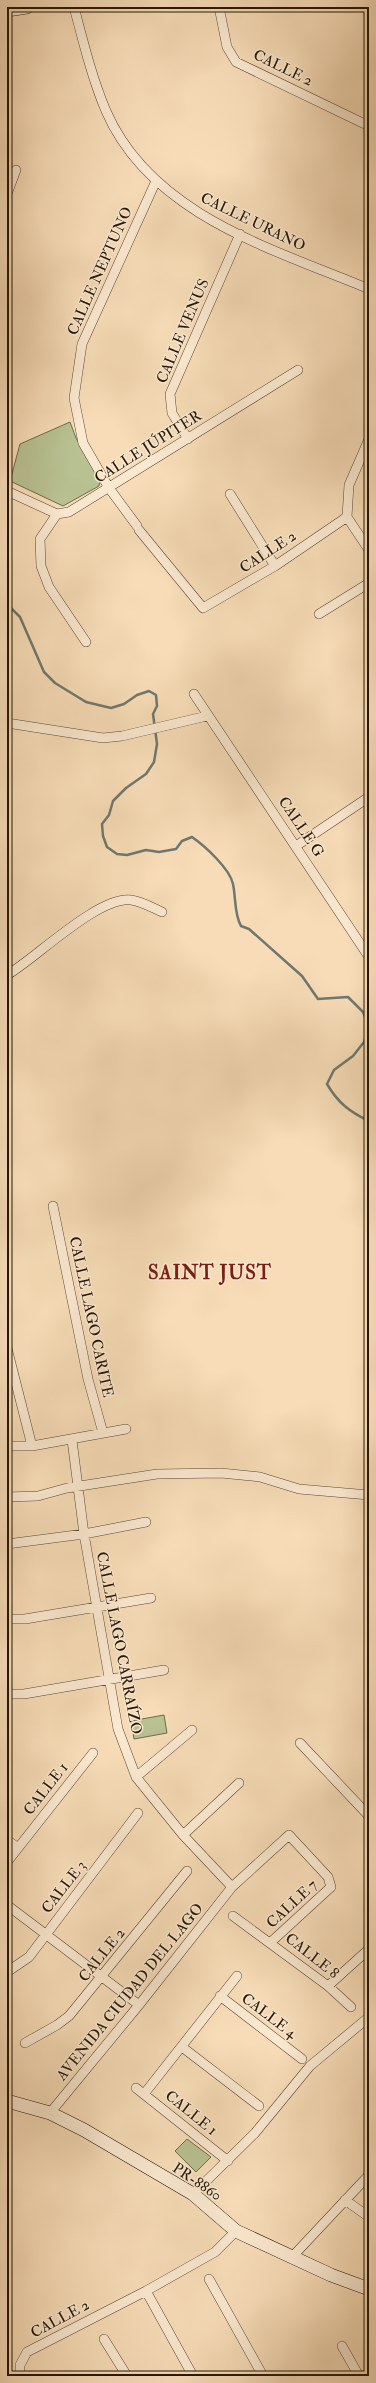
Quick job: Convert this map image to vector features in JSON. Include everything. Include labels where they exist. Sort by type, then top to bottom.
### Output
[{"type":"street","points":[[7,10],[27,7]]},
{"type":"street","name":"CALLE URANO","points":[[74,7],[106,111],[125,144],[156,181],[196,212],[240,234],[369,289]]},
{"type":"street","name":"CALLE 2","points":[[219,7],[226,47],[236,62],[369,126]]},
{"type":"street","points":[[7,194],[16,170]]},
{"type":"street","name":"CALLE NEPTUNO","points":[[156,181],[82,344],[74,398],[82,443],[109,488],[138,528],[203,608]]},
{"type":"street","name":"CALLE VENUS","points":[[188,439],[172,413],[170,394],[240,234]]},
{"type":"street","name":"CALLE JÚPITER","points":[[57,514],[69,512],[298,370]]},
{"type":"street","points":[[369,439],[349,485],[347,517],[369,550]]},
{"type":"street","points":[[7,491],[57,514],[40,538],[41,566],[50,587],[86,642]]},
{"type":"street","points":[[230,494],[275,566]]},
{"type":"street","name":"CALLE 2","points":[[203,608],[275,566],[347,517]]},
{"type":"street","points":[[319,614],[369,583]]},
{"type":"street","name":"CALLE G","points":[[194,694],[207,716],[367,951]]},
{"type":"street","points":[[7,723],[103,738],[122,736],[170,723],[207,716]]},
{"type":"street","points":[[296,846],[369,797]]},
{"type":"street","points":[[7,975],[65,930],[113,902],[131,900],[162,912]]},
{"type":"street","name":"CALLE LAGO CARITE","points":[[53,1206],[88,1379],[103,1433]]},
{"type":"street","points":[[7,1348],[32,1446]]},
{"type":"street","points":[[7,1446],[32,1446],[72,1440],[126,1429]]},
{"type":"street","name":"CALLE LAGO CARRAÍZO","points":[[72,1440],[84,1534],[118,1729],[136,1777],[182,1835],[232,1887]]},
{"type":"street","points":[[7,1497],[38,1496],[78,1486],[157,1474],[221,1473],[260,1477],[299,1489],[369,1495]]},
{"type":"street","points":[[7,1544],[84,1534],[146,1522]]},
{"type":"street","points":[[7,1619],[25,1619],[151,1598]]},
{"type":"street","points":[[7,1694],[24,1694],[164,1670]]},
{"type":"street","points":[[136,1777],[192,1730]]},
{"type":"street","points":[[300,1743],[369,1816]]},
{"type":"street","name":"CALLE 1","points":[[7,1862],[92,1753]]},
{"type":"street","points":[[182,1835],[239,1783]]},
{"type":"street","name":"CALLE 3","points":[[7,1972],[28,1957],[138,1813]]},
{"type":"street","name":"CALLE 7","points":[[232,1887],[288,1835],[328,1877],[331,1887],[327,1893],[271,1942]]},
{"type":"street","points":[[7,1840],[18,1848]]},
{"type":"street","name":"CALLE 2","points":[[26,2043],[57,2025],[69,2016],[102,1978],[187,1871]]},
{"type":"street","name":"AVENIDA CIUDAD DEL LAGO","points":[[50,2113],[139,2005],[232,1887]]},
{"type":"street","points":[[7,1905],[44,1935],[139,2005]]},
{"type":"street","name":"CALLE 8","points":[[233,1916],[271,1942],[328,1986],[351,2007]]},
{"type":"street","points":[[328,1986],[369,1948]]},
{"type":"street","points":[[144,2094],[237,1976]]},
{"type":"street","name":"CALLE 4","points":[[220,1996],[302,2059]]},
{"type":"street","points":[[193,2194],[256,2133],[310,2066],[369,2017]]},
{"type":"street","points":[[182,2047],[259,2106]]},
{"type":"street","name":"CALLE 1","points":[[136,2088],[228,2161]]},
{"type":"street","name":"PR-8860","points":[[7,2102],[50,2113],[84,2130],[193,2194],[236,2231],[292,2257],[369,2289]]},
{"type":"street","points":[[292,2257],[369,2175]]},
{"type":"street","points":[[345,2200],[369,2216]]},
{"type":"street","name":"CALLE 2","points":[[20,2376],[20,2365],[27,2352],[129,2298],[146,2291],[215,2252],[236,2231]]},
{"type":"street","points":[[209,2279],[260,2374]]},
{"type":"street","points":[[146,2291],[193,2376]]},
{"type":"street","points":[[104,2339],[127,2376]]},
{"type":"street","points":[[342,2346],[359,2376]]},
{"type":"green space","points":[[70,422],[76,438],[100,480],[99,486],[63,506],[10,481],[20,444]]},
{"type":"green space","points":[[164,1715],[167,1733],[134,1739],[131,1721]]},
{"type":"green space","points":[[187,2139],[211,2157],[196,2172],[175,2151]]},
{"type":"waterway","points":[[7,604],[20,617],[44,672],[55,683],[86,702],[111,708],[124,704],[137,695],[149,691],[156,695],[157,706],[153,714],[157,744],[154,762],[146,774],[126,788],[113,801],[109,815],[102,824],[103,836],[107,847],[117,854],[127,855],[146,850],[159,852],[176,849],[182,841],[192,837],[216,858],[231,878],[234,889],[237,916],[241,926],[249,929],[302,976],[318,999],[348,997],[363,1012],[369,1027]]},
{"type":"waterway","points":[[369,1028],[364,1042],[353,1056],[334,1070],[327,1084],[340,1102],[356,1114],[369,1121]]},
{"type":"district","name":"SAINT JUST","points":[[210,1273]]}]
